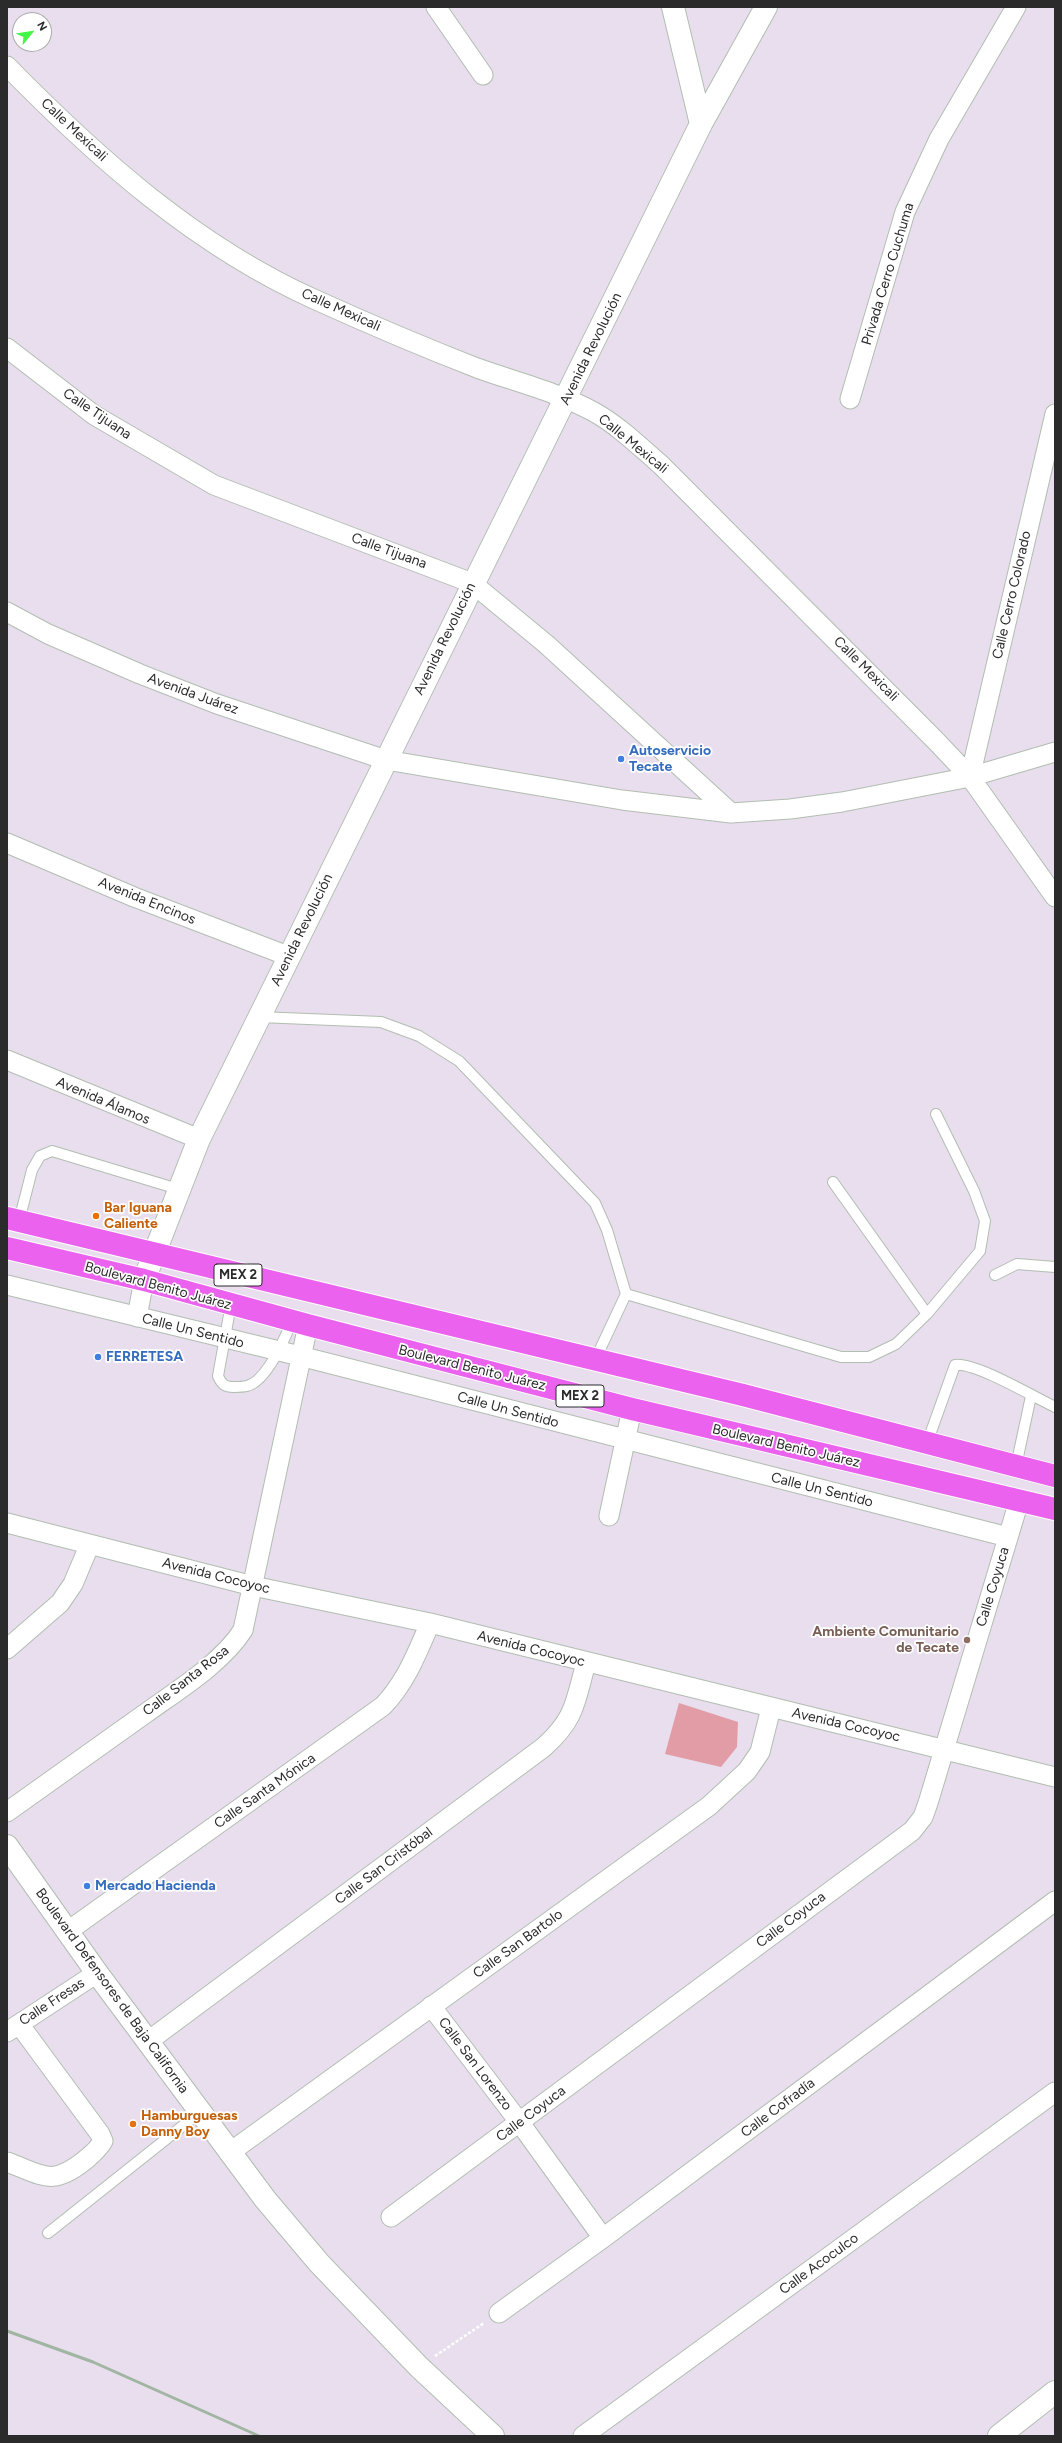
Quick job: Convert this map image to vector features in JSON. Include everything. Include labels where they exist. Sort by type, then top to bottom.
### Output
[{"type":"main road","name":"Boulevard Benito Juárez","points":[[13,1220],[152,1255],[595,1360],[1055,1476]]},
{"type":"main road","name":"Boulevard Benito Juárez","points":[[7,1248],[144,1280],[300,1323],[632,1409],[1055,1509]]},
{"type":"street","points":[[436,7],[482,75]]},
{"type":"street","points":[[673,7],[701,124]]},
{"type":"street","name":"Avenida Revolución","points":[[144,1280],[152,1255],[199,1139],[288,956],[472,583],[567,399],[701,124],[766,7]]},
{"type":"street","name":"Privada Cerro Cuchuma","points":[[850,399],[905,212],[939,139],[1016,7]]},
{"type":"street","name":"Calle Mexicali","points":[[7,66],[94,149],[152,200],[216,245],[256,270],[314,299],[470,365],[567,399],[616,426],[661,465],[880,683],[970,777],[1055,897]]},
{"type":"street","name":"Calle Tijuana","points":[[7,348],[94,415],[214,485],[472,583],[546,644],[731,813]]},
{"type":"street","name":"Calle Cerro Colorado","points":[[970,777],[1055,414]]},
{"type":"street","name":"Avenida Juárez","points":[[7,612],[48,634],[140,674],[217,704],[386,760],[622,800],[731,813],[790,809],[842,802],[970,777],[1055,752]]},
{"type":"street","name":"Avenida Encinos","points":[[7,842],[134,897],[288,956]]},
{"type":"street","name":"Avenida Álamos","points":[[7,1060],[199,1139]]},
{"type":"street","points":[[137,1317],[144,1280]]},
{"type":"street","name":"Calle Un Sentido","points":[[7,1285],[300,1356],[625,1441],[1008,1537]]},
{"type":"street","name":"Calle Santa Rosa","points":[[7,1812],[170,1695],[220,1656],[234,1643],[242,1630],[253,1586],[300,1356],[300,1323]]},
{"type":"street","points":[[608,1516],[632,1409]]},
{"type":"street","name":"Calle Coyuca","points":[[391,2216],[520,2122],[912,1830],[923,1817],[928,1803],[1019,1501]]},
{"type":"street","name":"Avenida Cocoyoc","points":[[7,1523],[89,1546],[253,1586],[430,1623],[771,1708],[944,1748],[1055,1777]]},
{"type":"street","points":[[7,1649],[60,1604],[73,1584],[89,1546]]},
{"type":"street","name":"Calle Santa Mónica","points":[[68,1931],[383,1706],[396,1692],[406,1677],[430,1623]]},
{"type":"street","name":"Calle San Cristóbal","points":[[147,2042],[544,1747],[561,1732],[571,1717],[586,1663]]},
{"type":"street","name":"Calle San Bartolo","points":[[229,2153],[729,1790],[747,1771],[760,1752],[771,1708]]},
{"type":"street","name":"Boulevard Defensores de Baja California","points":[[7,1846],[199,2113],[229,2153],[319,2263],[419,2367],[492,2436]]},
{"type":"street","name":"Calle Cofradía","points":[[499,2313],[603,2238],[1055,1901]]},
{"type":"street","name":"Calle Fresas","points":[[13,2028],[97,1973]]},
{"type":"street","name":"Calle San Lorenzo","points":[[431,2006],[520,2122],[603,2238]]},
{"type":"street","points":[[7,2162],[51,2178],[62,2176],[99,2149],[103,2141],[100,2134],[13,2028]]},
{"type":"street","name":"Calle Acoculco","points":[[583,2436],[1055,2092]]},
{"type":"street","points":[[999,2436],[1055,2392]]},
{"type":"lane","points":[[259,1017],[381,1022],[419,1036],[459,1061],[595,1203],[607,1230],[626,1294],[595,1360]]},
{"type":"lane","points":[[626,1294],[841,1357],[869,1357],[896,1344],[927,1314],[980,1251],[985,1221],[974,1191],[936,1114]]},
{"type":"lane","points":[[13,1220],[32,1170],[40,1156],[52,1151],[178,1189]]},
{"type":"lane","points":[[833,1182],[927,1314]]},
{"type":"lane","points":[[995,1275],[1017,1264],[1055,1267]]},
{"type":"lane","points":[[231,1304],[218,1376],[221,1384],[227,1387],[247,1386],[255,1382],[280,1352],[300,1323]]},
{"type":"lane","points":[[927,1443],[955,1365],[962,1364],[980,1370],[1055,1407]]},
{"type":"lane","points":[[1016,1466],[1031,1396]]},
{"type":"lane","points":[[48,2233],[199,2113]]},
{"type":"path","points":[[419,2367],[499,2313]]},
{"type":"shaded area","points":[[679,1703],[738,1722],[737,1747],[721,1767],[665,1754]]},
{"type":"railway","points":[[7,2331],[93,2362],[259,2436]]},
{"type":"place","name":"Autoservicio Tecate","points":[[621,759]]},
{"type":"place","name":"Bar Iguana Caliente","points":[[96,1216]]},
{"type":"place","name":"FERRETESA","points":[[98,1357]]},
{"type":"place","name":"Ambiente Comunitario de Tecate","points":[[967,1640]]},
{"type":"place","name":"Mercado Hacienda","points":[[87,1886]]},
{"type":"place","name":"Hamburguesas Danny Boy","points":[[133,2124]]}]
